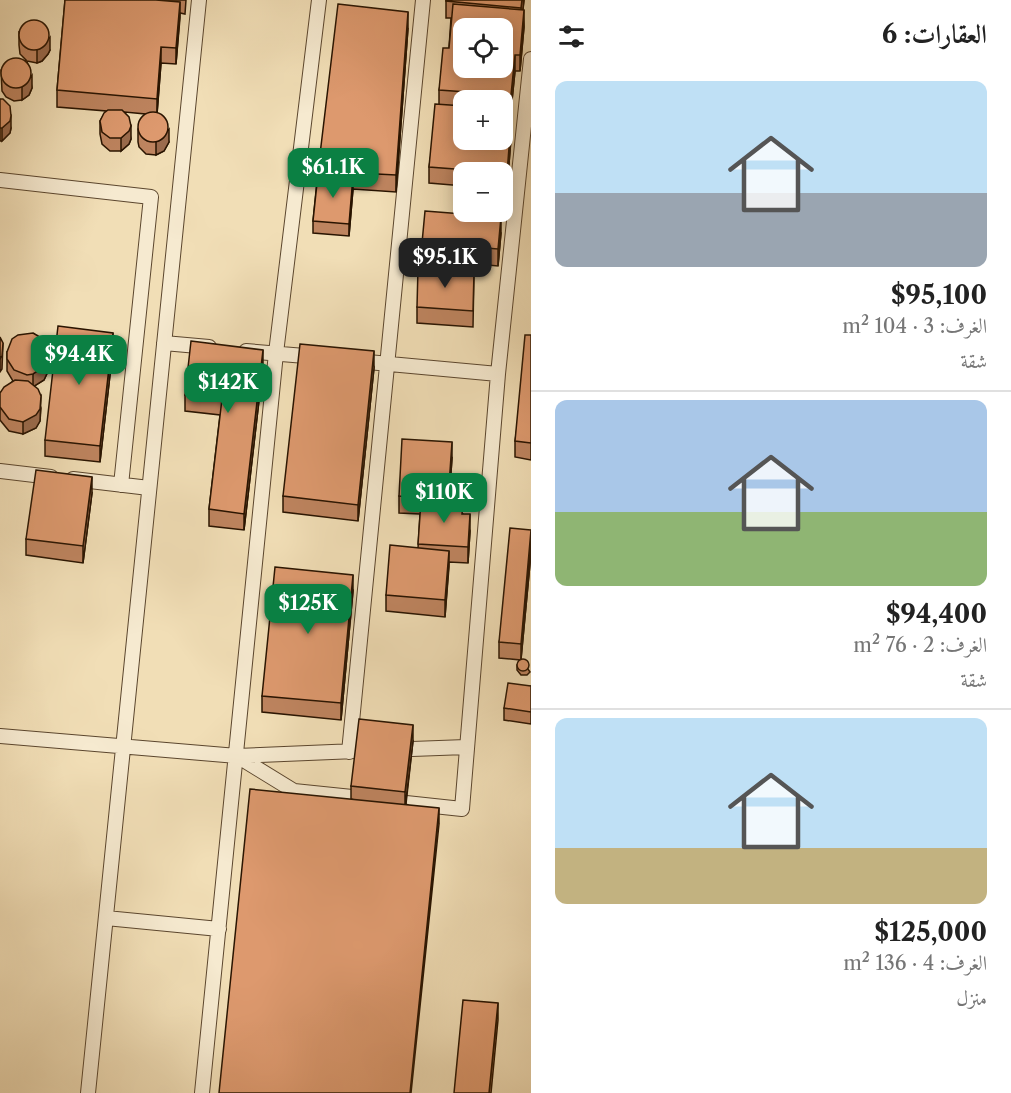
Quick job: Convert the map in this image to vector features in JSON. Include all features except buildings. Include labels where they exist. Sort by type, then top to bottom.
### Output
[{"type":"lane","points":[[88,1093],[199,0]]},
{"type":"lane","points":[[202,1093],[276,353],[319,0]]},
{"type":"lane","points":[[0,736],[237,756],[353,751],[386,363],[423,0]]},
{"type":"lane","points":[[406,803],[462,809],[498,374],[526,154],[531,59]]},
{"type":"lane","points":[[0,180],[151,197],[121,485]]},
{"type":"lane","points":[[164,343],[498,374]]},
{"type":"lane","points":[[0,471],[149,488]]},
{"type":"lane","points":[[412,749],[466,747]]},
{"type":"lane","points":[[237,756],[294,791],[352,797]]},
{"type":"lane","points":[[106,918],[219,929]]}]
